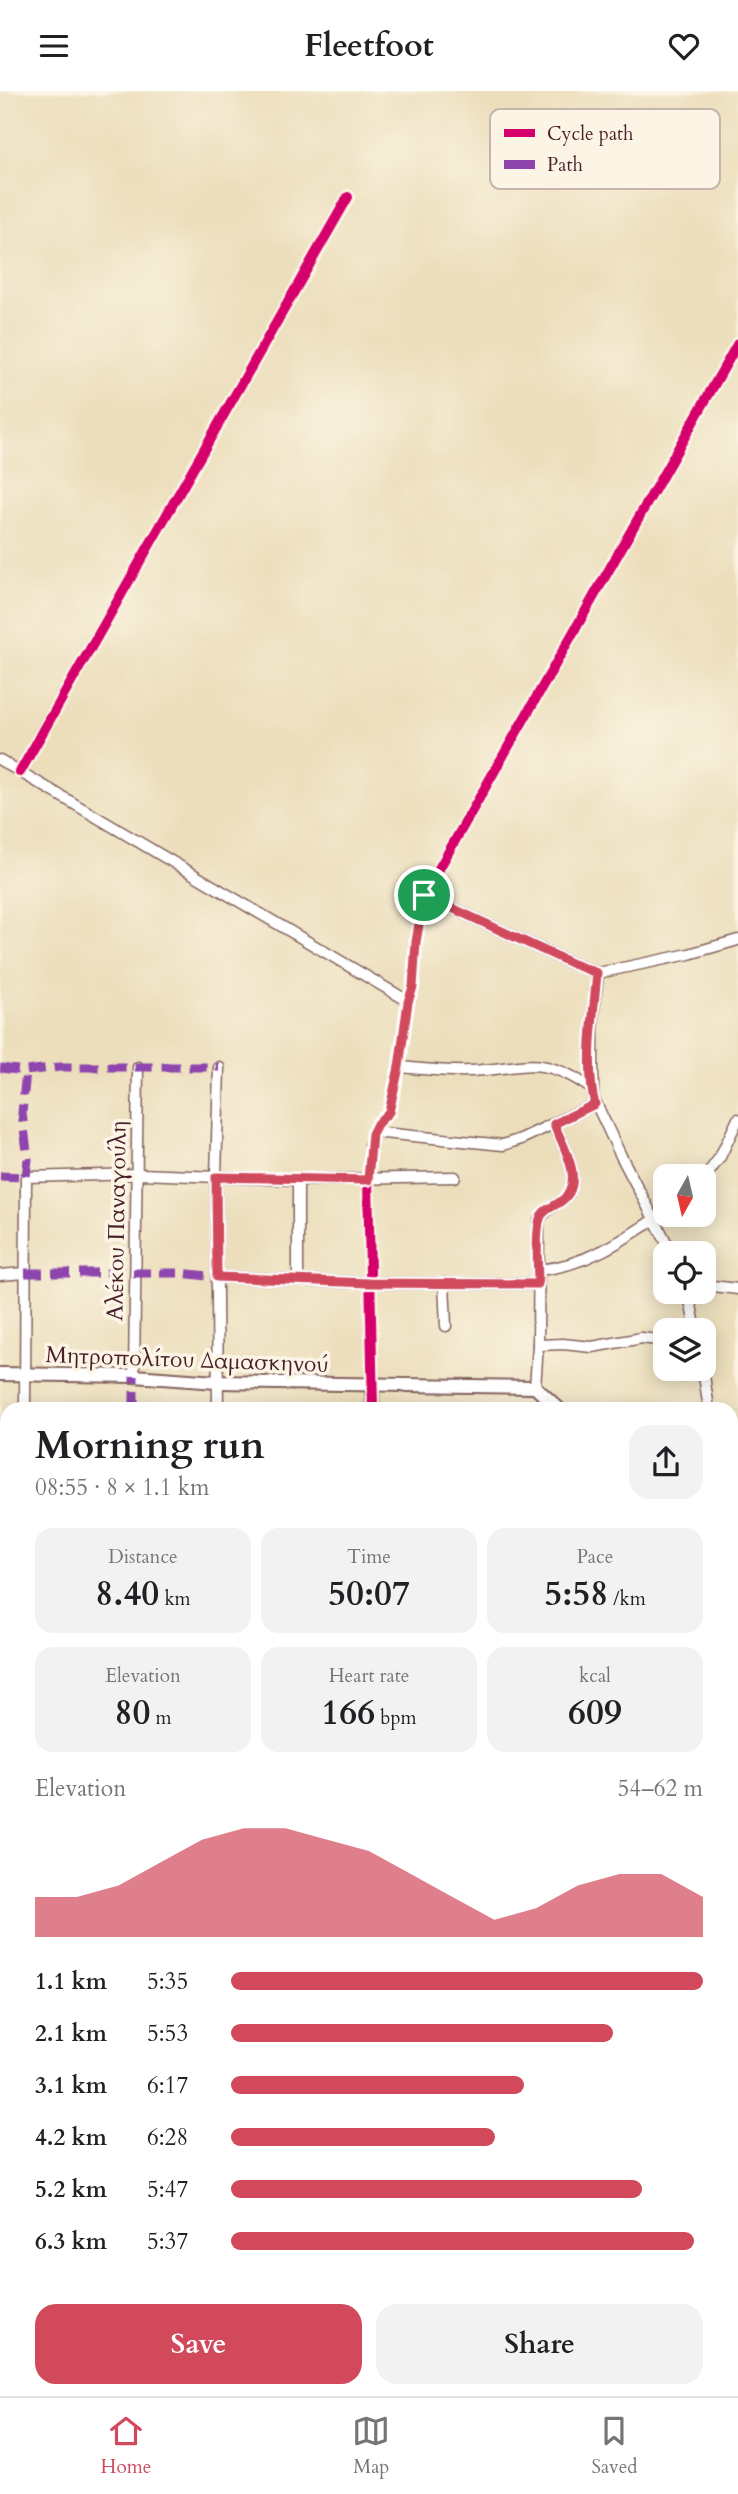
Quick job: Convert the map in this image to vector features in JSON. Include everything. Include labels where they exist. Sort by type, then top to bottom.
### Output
[{"type":"street","points":[[20,772],[348,197]]},
{"type":"street","points":[[373,1402],[368,1180],[373,1132],[389,1112],[399,1067],[408,1002],[413,987],[416,942],[424,895],[738,343]]},
{"type":"street","points":[[0,761],[408,1002]]},
{"type":"street","points":[[424,895],[597,973],[689,954],[738,940]]},
{"type":"street","points":[[597,973],[593,1019],[592,1089],[595,1104],[653,1218]]},
{"type":"street","points":[[399,1067],[472,1071],[514,1065],[540,1065],[556,1067],[592,1089]]},
{"type":"street","name":"Αλέκου Παναγούλη","points":[[134,1376],[138,1067]]},
{"type":"street","points":[[218,1402],[216,1177],[219,1067]]},
{"type":"street","points":[[373,1132],[511,1144],[595,1104]]},
{"type":"street","points":[[715,1164],[738,1119]]},
{"type":"street","points":[[551,1402],[535,1387],[539,1220],[569,1193],[573,1179],[554,1124]]},
{"type":"street","points":[[25,1402],[26,1177],[135,1175],[368,1180],[455,1177]]},
{"type":"street","points":[[298,1180],[298,1280]]},
{"type":"street","points":[[538,1270],[560,1267],[584,1259],[653,1221]]},
{"type":"street","points":[[0,1275],[25,1273]]},
{"type":"street","points":[[217,1277],[369,1283],[538,1284]]},
{"type":"street","points":[[444,1283],[446,1326]]},
{"type":"street","points":[[716,1286],[738,1289]]},
{"type":"street","points":[[538,1345],[592,1347],[642,1338],[653,1339]]},
{"type":"street","name":"Μητροπολίτου Δαμασκηνού","points":[[0,1374],[134,1376],[217,1383],[535,1387]]},
{"type":"street","points":[[705,1381],[708,1402]]},
{"type":"marked path","points":[[0,1068],[26,1071],[60,1067],[219,1067]]},
{"type":"marked path","points":[[0,1176],[26,1177],[28,1159],[22,1113],[26,1071]]},
{"type":"marked path","points":[[25,1273],[179,1273],[217,1277]]},
{"type":"marked path","points":[[134,1376],[134,1402]]},
{"type":"cycle path","points":[[20,772],[348,197]]},
{"type":"cycle path","points":[[373,1402],[368,1180],[372,1134],[377,1124],[389,1112],[399,1067],[408,1001],[413,987],[416,942],[424,895],[738,343]]},
{"type":"route","points":[[424,895],[597,973],[593,1019],[592,1089],[595,1104],[554,1124],[567,1155],[573,1179],[569,1193],[539,1220],[538,1284],[369,1283],[217,1277],[216,1177],[368,1180],[372,1134],[377,1124],[389,1112],[399,1067],[408,1002],[413,987],[416,942],[424,895]]}]
